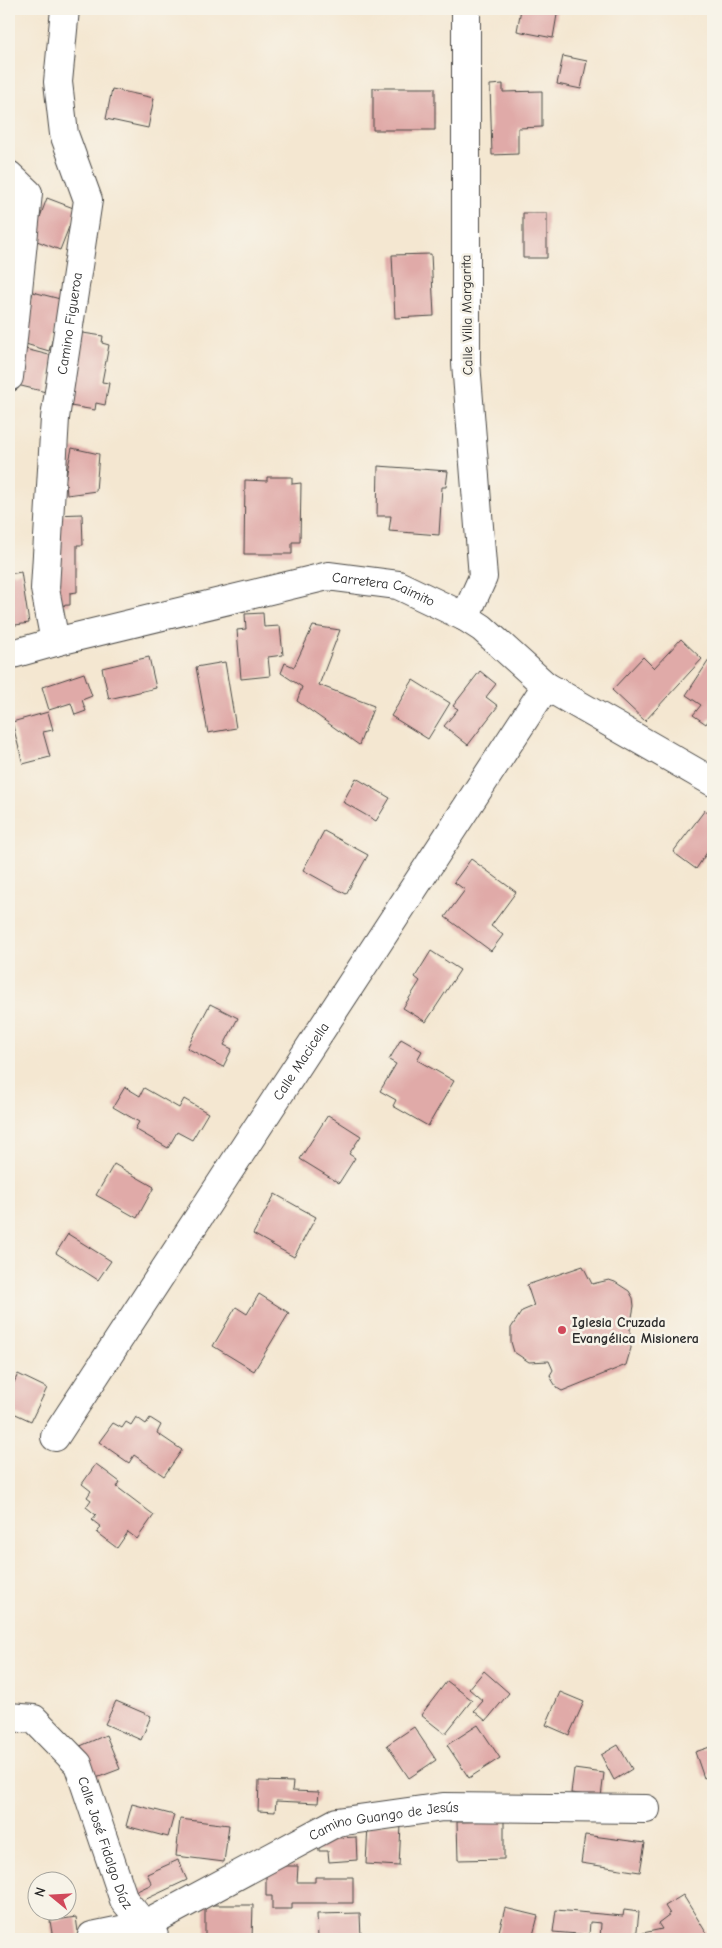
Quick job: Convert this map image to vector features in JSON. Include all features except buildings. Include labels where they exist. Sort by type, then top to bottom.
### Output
[{"type":"street","name":"Camino Figueroa","points":[[55,642],[45,589],[55,418],[88,200],[64,134],[58,82],[65,9]]},
{"type":"street","name":"Calle Villa Margarita","points":[[465,618],[483,577],[466,363],[466,9]]},
{"type":"street","points":[[9,175],[28,194],[9,377]]},
{"type":"street","name":"Carretera Caimito","points":[[9,655],[55,642],[328,576],[398,585],[482,628],[546,686],[713,782]]},
{"type":"street","name":"Calle Macicella","points":[[55,1437],[546,686]]},
{"type":"street","name":"Calle José Fidalgo Díaz","points":[[9,1717],[34,1719],[78,1764],[124,1900],[150,1932]]},
{"type":"street","name":"Camino Guango de Jesús","points":[[91,1939],[92,1936],[150,1932],[337,1822],[443,1807],[646,1809]]},
{"type":"place","name":"Iglesia Cruzada Evangélica Misionera","points":[[562,1330]]}]
